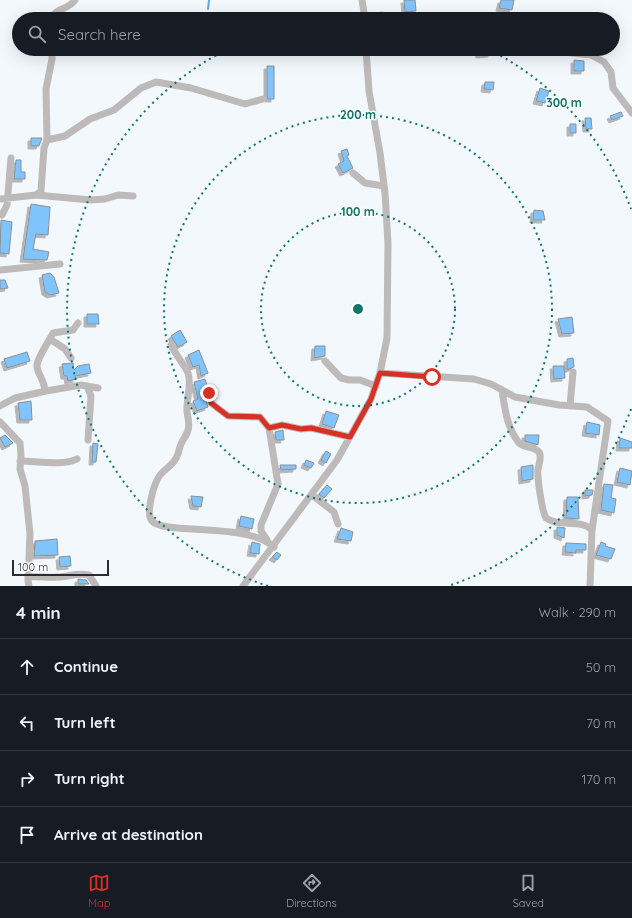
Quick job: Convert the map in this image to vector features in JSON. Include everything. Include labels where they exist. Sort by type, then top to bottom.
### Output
[{"type":"street","points":[[56,12],[72,5],[75,0]]},
{"type":"street","points":[[362,0],[364,12]]},
{"type":"street","points":[[36,195],[41,191],[44,148],[47,140],[46,89],[52,56]]},
{"type":"street","points":[[243,586],[274,547],[337,460],[371,399],[380,373],[387,338],[388,243],[384,186],[369,91],[366,56]]},
{"type":"street","points":[[593,56],[604,62],[611,72],[613,88],[632,113]]},
{"type":"street","points":[[47,140],[65,136],[90,119],[114,110],[141,88],[156,82],[192,88],[245,104],[263,99]]},
{"type":"street","points":[[2,215],[7,205],[3,199],[10,158]]},
{"type":"street","points":[[353,173],[365,183],[384,186]]},
{"type":"street","points":[[3,199],[36,195],[91,200],[105,199],[118,195],[134,196]]},
{"type":"street","points":[[0,270],[60,264]]},
{"type":"street","points":[[45,391],[44,381],[37,368],[38,360],[53,333],[73,330],[78,323]]},
{"type":"street","points":[[50,339],[65,349],[71,358]]},
{"type":"street","points":[[171,345],[176,357],[188,373],[189,381],[187,411],[189,430],[181,443],[177,457],[158,477],[149,507],[149,516],[151,521],[163,527],[214,529],[257,536],[267,540]]},
{"type":"street","points":[[325,361],[341,378],[360,380],[376,386]]},
{"type":"street","points":[[570,406],[573,372]]},
{"type":"street","points":[[380,373],[474,379],[491,384],[515,397],[533,401],[588,407],[608,421],[592,530],[590,586]]},
{"type":"street","points":[[0,406],[15,398],[45,391],[81,385],[98,388]]},
{"type":"street","points":[[86,386],[92,396],[88,440]]},
{"type":"street","points":[[502,391],[509,428],[521,445],[536,450],[540,454],[538,473],[542,506],[546,518],[553,522],[585,525],[592,530]]},
{"type":"street","points":[[209,393],[211,403],[228,416],[260,417],[269,428],[278,484],[261,525],[261,531],[274,547]]},
{"type":"street","points":[[0,422],[20,443],[20,461],[30,534],[29,586]]},
{"type":"street","points":[[269,428],[282,425],[301,429],[311,428],[350,437]]},
{"type":"street","points":[[20,461],[48,462],[73,461],[77,459]]},
{"type":"street","points":[[312,495],[334,512],[338,524]]},
{"type":"street","points":[[28,577],[58,577],[68,574],[82,573],[89,575],[96,586]]},
{"type":"building","points":[[404,0],[415,0],[416,11],[405,12]]},
{"type":"building","points":[[501,0],[514,0],[512,10],[499,8]]},
{"type":"building","points":[[574,60],[584,61],[584,71],[574,71]]},
{"type":"building","points":[[267,66],[274,66],[274,99],[268,99],[267,96]]},
{"type":"building","points":[[485,82],[494,82],[493,90],[484,89]]},
{"type":"building","points":[[540,88],[549,91],[545,103],[536,101]]},
{"type":"building","points":[[621,112],[623,116],[612,120],[610,116]]},
{"type":"building","points":[[585,118],[591,118],[592,129],[586,129]]},
{"type":"building","points":[[570,124],[576,124],[576,133],[570,133]]},
{"type":"building","points":[[31,138],[42,138],[39,146],[31,146]]},
{"type":"building","points":[[347,149],[349,155],[347,156],[353,168],[343,173],[338,164],[344,161],[341,151]]},
{"type":"building","points":[[16,160],[21,160],[21,172],[25,172],[25,179],[14,179]]},
{"type":"building","points":[[31,204],[50,207],[48,235],[36,234],[33,249],[49,252],[47,260],[23,259]]},
{"type":"building","points":[[534,210],[543,211],[545,220],[533,220]]},
{"type":"building","points":[[1,220],[12,222],[9,254],[0,253]]},
{"type":"building","points":[[50,273],[54,277],[59,293],[50,295],[45,292],[42,275]]},
{"type":"building","points":[[0,280],[5,280],[8,288],[0,289]]},
{"type":"building","points":[[87,314],[98,314],[99,324],[87,324]]},
{"type":"building","points":[[572,317],[574,333],[562,334],[558,319]]},
{"type":"building","points":[[180,330],[187,342],[178,347],[171,336]]},
{"type":"building","points":[[315,346],[325,346],[325,356],[314,358]]},
{"type":"building","points":[[199,350],[208,373],[201,376],[199,365],[193,367],[188,355]]},
{"type":"building","points":[[27,352],[30,361],[7,368],[4,359]]},
{"type":"building","points":[[573,358],[574,367],[567,370],[567,359]]},
{"type":"building","points":[[73,363],[74,370],[78,366],[89,364],[91,373],[75,376],[76,379],[68,381],[67,376],[64,376],[62,364]]},
{"type":"building","points":[[553,366],[564,366],[565,378],[554,379]]},
{"type":"building","points":[[205,379],[208,388],[204,394],[208,407],[197,411],[193,401],[198,399],[194,382]]},
{"type":"building","points":[[31,401],[32,420],[20,420],[18,403]]},
{"type":"building","points":[[326,411],[339,415],[334,428],[322,424]]},
{"type":"building","points":[[587,422],[600,425],[599,435],[585,433]]},
{"type":"building","points":[[283,430],[284,440],[276,440],[275,432]]},
{"type":"building","points":[[5,435],[13,443],[5,447],[0,438]]},
{"type":"building","points":[[525,435],[539,435],[538,445],[525,441]]},
{"type":"building","points":[[620,438],[632,442],[632,448],[619,448]]},
{"type":"building","points":[[93,443],[98,444],[96,462],[92,462]]},
{"type":"building","points":[[326,451],[331,454],[326,463],[321,460]]},
{"type":"building","points":[[306,460],[314,463],[311,468],[304,465]]},
{"type":"building","points":[[280,465],[296,465],[296,469],[281,470]]},
{"type":"building","points":[[533,465],[533,479],[522,481],[521,467]]},
{"type":"building","points":[[620,468],[632,471],[630,485],[617,482]]},
{"type":"building","points":[[604,484],[613,485],[611,498],[616,499],[614,513],[601,510]]},
{"type":"building","points":[[327,485],[332,489],[324,498],[319,494]]},
{"type":"building","points":[[585,490],[593,490],[592,495],[585,496]]},
{"type":"building","points":[[191,496],[203,497],[201,507],[193,506]]},
{"type":"building","points":[[567,497],[578,497],[579,519],[566,518]]},
{"type":"building","points":[[241,516],[254,519],[252,529],[239,526]]},
{"type":"building","points":[[557,527],[565,528],[564,538],[557,535]]},
{"type":"building","points":[[341,528],[353,532],[351,541],[337,539]]},
{"type":"building","points":[[57,539],[58,555],[34,556],[35,541]]},
{"type":"building","points":[[252,542],[260,544],[259,554],[250,553]]},
{"type":"building","points":[[601,542],[606,544],[605,546],[615,549],[611,559],[596,555]]},
{"type":"building","points":[[566,543],[586,544],[586,550],[576,550],[576,553],[565,552]]},
{"type":"building","points":[[277,552],[281,555],[277,560],[272,557]]},
{"type":"building","points":[[70,556],[71,566],[60,567],[59,557]]},
{"type":"building","points":[[78,579],[86,580],[89,584],[78,584]]},
{"type":"waterway","points":[[208,9],[209,0]]},
{"type":"route","points":[[209,393],[211,403],[228,416],[260,417],[269,428],[282,425],[301,429],[311,428],[350,437],[371,399],[380,373],[398,373],[432,377]]}]
